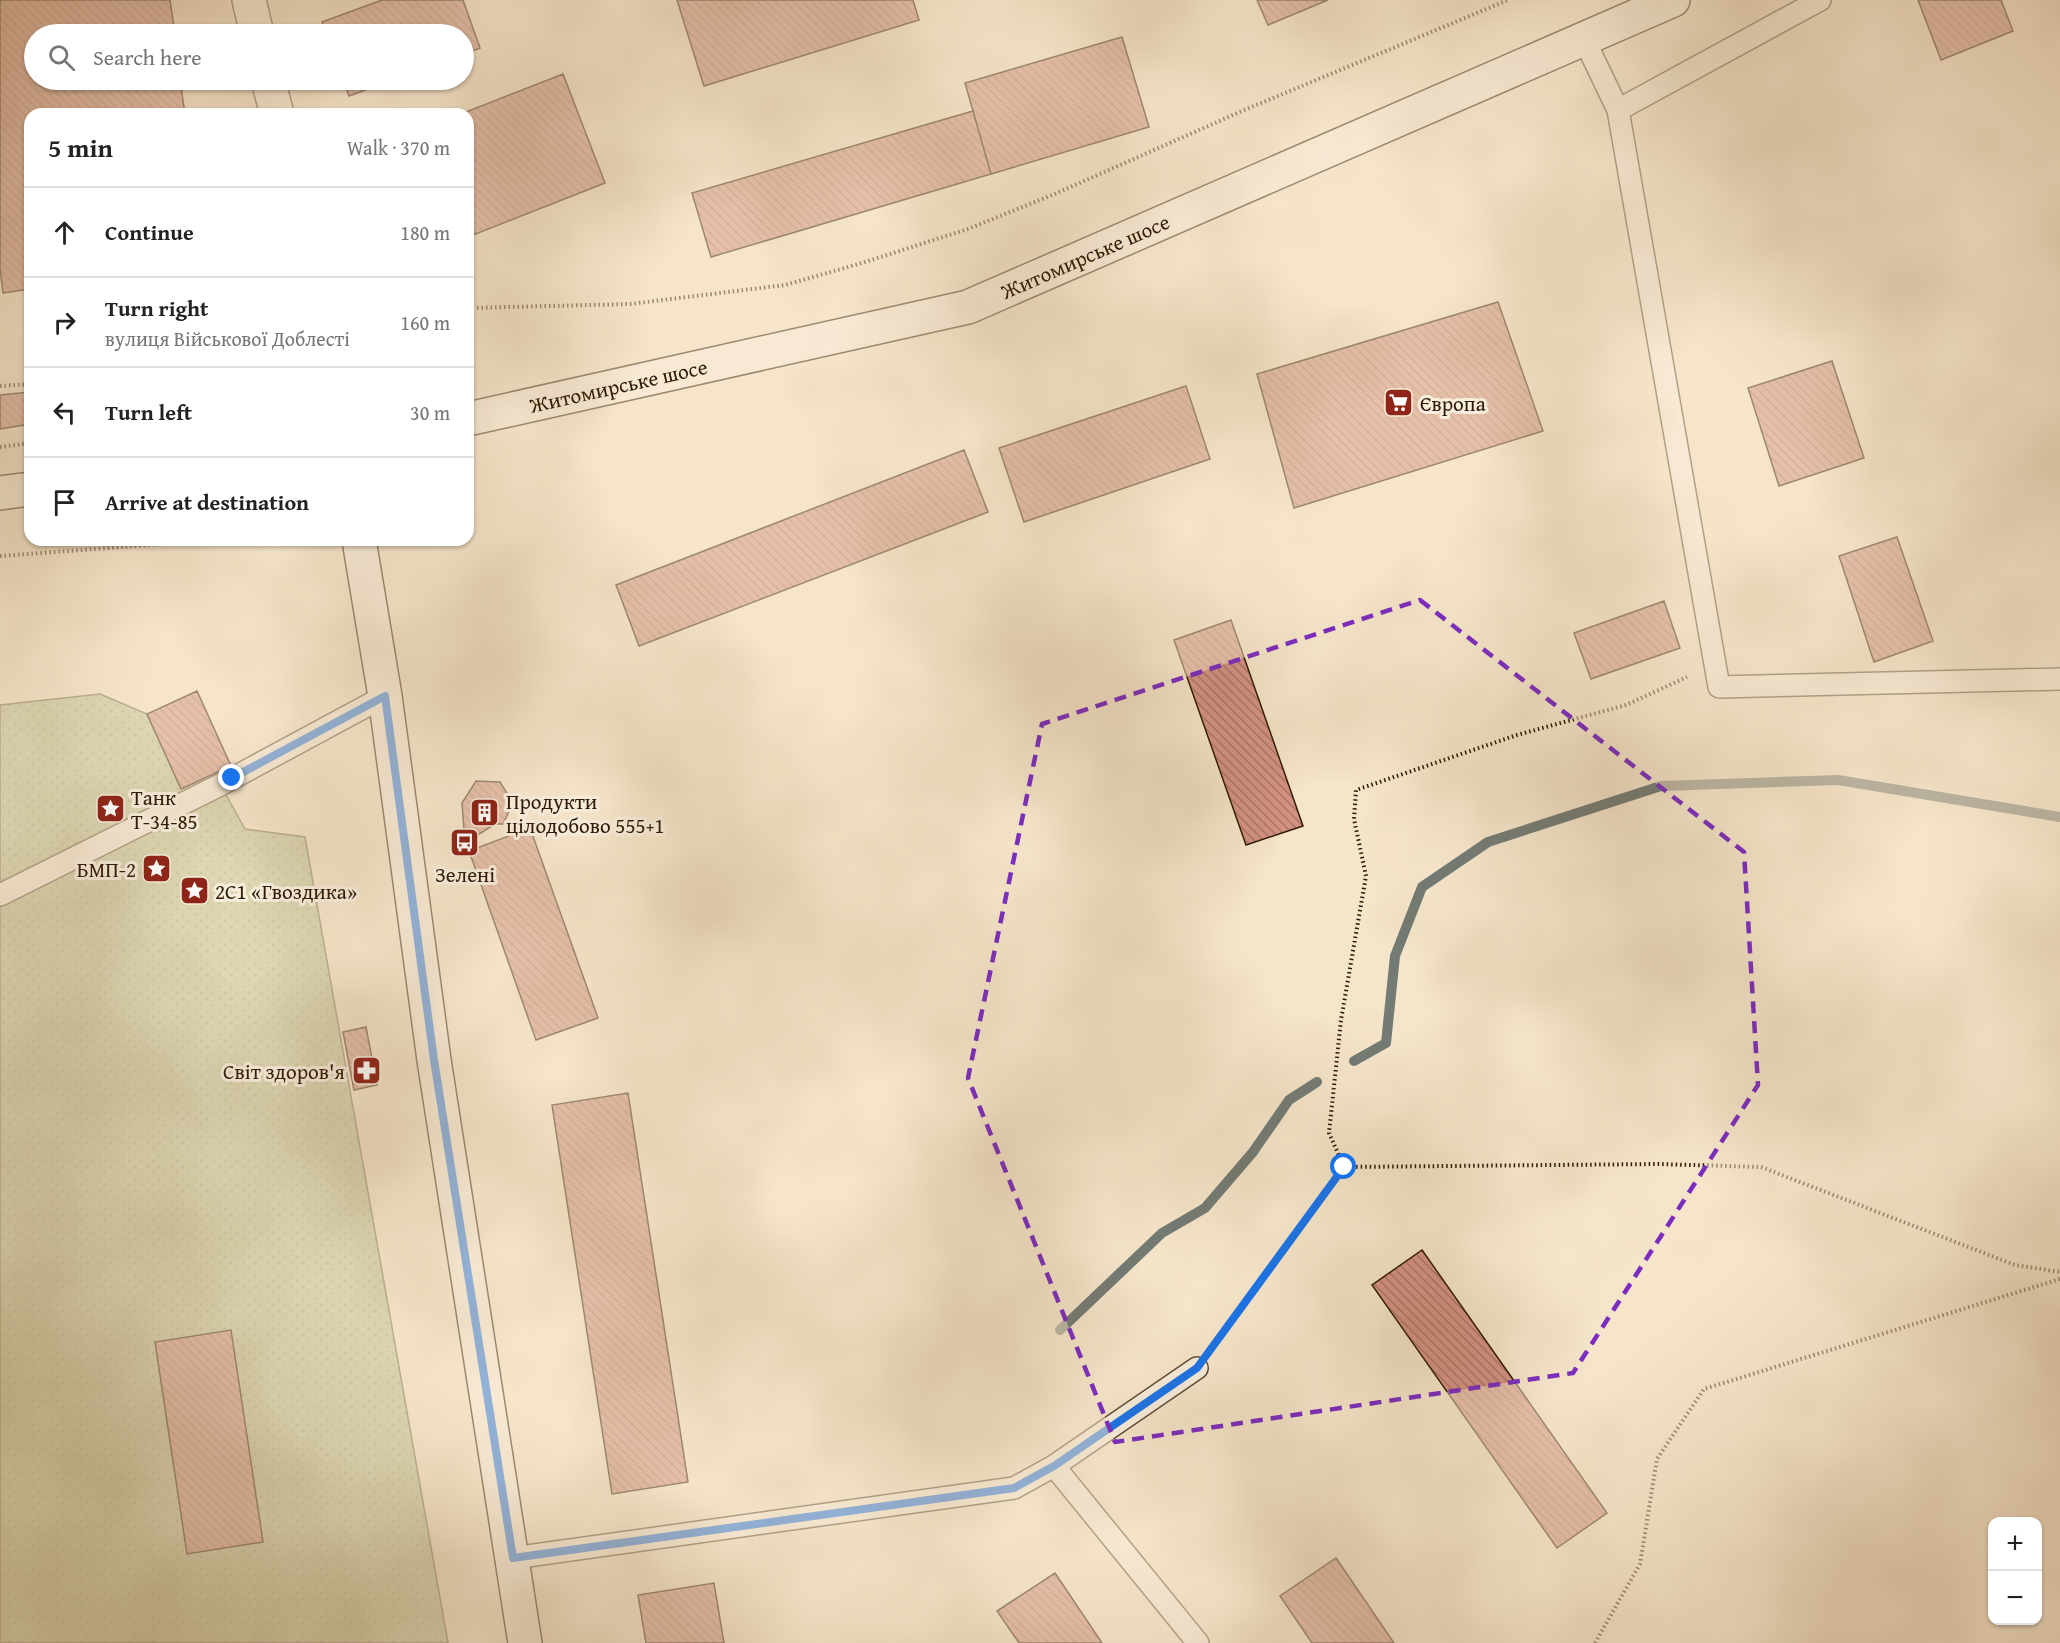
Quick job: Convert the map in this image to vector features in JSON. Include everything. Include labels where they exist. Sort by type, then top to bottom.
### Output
[{"type":"main road","points":[[249,0],[255,24]]},
{"type":"main road","name":"Житомирське шосе","points":[[474,418],[968,307],[1583,37],[1673,0]]},
{"type":"main road","points":[[271,90],[275,108]]},
{"type":"main road","points":[[0,493],[24,490]]},
{"type":"main road","points":[[360,546],[385,696],[434,1060],[525,1643]]},
{"type":"lane","points":[[1618,110],[1820,0]]},
{"type":"lane","points":[[1583,37],[1618,110],[1719,687],[2060,679]]},
{"type":"lane","points":[[0,895],[220,785],[385,696]]},
{"type":"lane","points":[[513,1558],[1014,1488],[1054,1466],[1197,1368]]},
{"type":"lane","points":[[1054,1466],[1198,1643]]},
{"type":"path","points":[[474,308],[630,304],[785,285],[862,263],[968,229],[1057,194],[1242,111],[1508,0]]},
{"type":"path","points":[[0,386],[24,384]]},
{"type":"path","points":[[0,447],[24,443]]},
{"type":"path","points":[[0,556],[135,546]]},
{"type":"path","points":[[1344,1167],[1329,1133],[1341,1020],[1366,876],[1354,819],[1356,790],[1517,735],[1626,705],[1715,664]]},
{"type":"path","points":[[1344,1167],[1658,1164],[1761,1167],[2015,1265],[2060,1272]]},
{"type":"path","points":[[1197,1368],[1344,1167]]},
{"type":"path","points":[[1595,1643],[1640,1564],[1657,1459],[1704,1389],[2060,1279]]},
{"type":"highlighted area","points":[[1420,600],[1744,852],[1758,1085],[1573,1373],[1115,1442],[968,1078],[1042,724]]},
{"type":"green space","points":[[100,694],[147,714],[181,788],[214,773],[245,829],[305,837],[448,1643],[0,1643],[0,705]]},
{"type":"building","points":[[0,0],[170,0],[174,24],[24,24],[24,90],[181,90],[184,108],[24,108],[24,290],[3,293],[0,268]]},
{"type":"building","points":[[382,0],[463,0],[472,24],[323,24],[322,22]]},
{"type":"building","points":[[677,0],[913,0],[919,20],[704,86]]},
{"type":"building","points":[[1257,0],[1328,0],[1268,25]]},
{"type":"building","points":[[1918,0],[2001,0],[2013,31],[1941,60]]},
{"type":"building","points":[[474,31],[480,48],[474,50]]},
{"type":"building","points":[[1122,37],[1149,127],[991,174],[965,83]]},
{"type":"building","points":[[563,74],[605,183],[474,235],[474,109]]},
{"type":"building","points":[[347,90],[366,90],[349,96]]},
{"type":"building","points":[[973,111],[991,174],[711,257],[692,193]]},
{"type":"building","name":"Європа","points":[[1498,302],[1543,431],[1294,508],[1257,374]]},
{"type":"building","points":[[1832,361],[1864,458],[1779,486],[1748,388]]},
{"type":"building","points":[[1186,386],[1210,459],[1024,522],[999,448]]},
{"type":"building","points":[[24,393],[24,425],[0,429],[0,395]]},
{"type":"building","points":[[964,450],[988,512],[639,646],[616,585]]},
{"type":"building","points":[[1897,537],[1933,641],[1874,662],[1839,556]]},
{"type":"building","points":[[1664,601],[1680,648],[1591,679],[1574,633]]},
{"type":"building","points":[[1231,620],[1303,826],[1246,845],[1174,640]]},
{"type":"building","points":[[197,691],[231,766],[181,789],[147,714]]},
{"type":"building","name":"Продукти цілодобово 555+1","points":[[476,781],[500,782],[513,803],[503,824],[495,824],[465,843],[462,803]]},
{"type":"building","points":[[530,828],[598,1018],[536,1040],[469,851]]},
{"type":"building","points":[[366,1027],[377,1085],[354,1090],[343,1032]]},
{"type":"building","points":[[628,1093],[688,1482],[612,1494],[552,1105]]},
{"type":"building","points":[[1422,1250],[1607,1513],[1557,1548],[1372,1285]]},
{"type":"building","points":[[231,1330],[263,1542],[187,1554],[155,1342]]},
{"type":"building","points":[[1336,1558],[1394,1643],[1312,1643],[1280,1596]]},
{"type":"building","points":[[1055,1573],[1102,1643],[1019,1643],[997,1611]]},
{"type":"building","points":[[714,1583],[724,1643],[646,1643],[638,1595]]},
{"type":"waterway","points":[[1354,1061],[1386,1043],[1395,956],[1422,887],[1488,842],[1661,786],[1838,780],[2060,817]]},
{"type":"waterway","points":[[1060,1330],[1162,1233],[1205,1208],[1253,1152],[1289,1100],[1317,1082]]},
{"type":"place","name":"Європа","points":[[1399,403]]},
{"type":"place","name":"Танк Т-34-85","points":[[110,809]]},
{"type":"place","name":"Продукти цілодобово 555+1","points":[[485,813]]},
{"type":"place","name":"Зелені","points":[[465,843]]},
{"type":"place","name":"БМП-2","points":[[157,869]]},
{"type":"place","name":"2С1 «Гвоздика»","points":[[194,891]]},
{"type":"place","name":"Світ здоров'я","points":[[366,1071]]},
{"type":"route","points":[[232,778],[385,696],[434,1060],[513,1558],[1014,1488],[1054,1466],[1197,1368],[1344,1167]]}]
